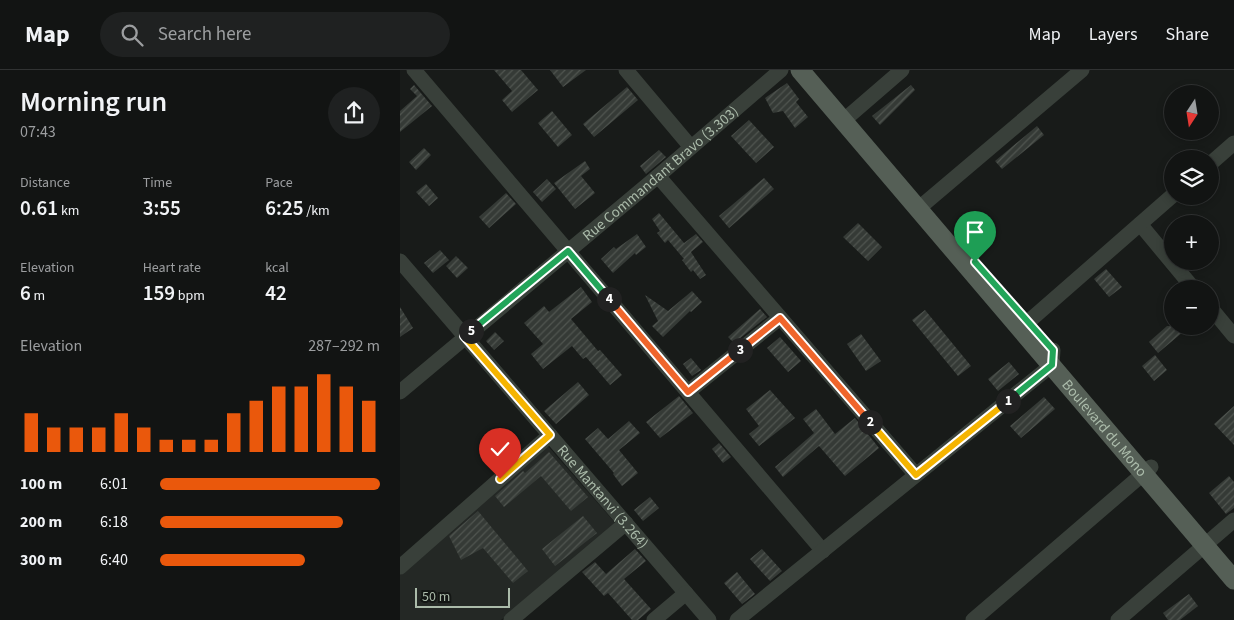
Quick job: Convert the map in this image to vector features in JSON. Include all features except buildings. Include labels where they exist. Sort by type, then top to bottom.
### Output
[{"type":"main road","name":"Boulevard du Mono","points":[[800,70],[1053,358],[1209,542],[1234,580]]},
{"type":"main road","name":"Boulevard du Mono","points":[[812,70],[1028,322],[1053,358]]},
{"type":"main road","name":"Boulevard du Mono","points":[[1209,542],[1234,564]]},
{"type":"street","points":[[414,70],[823,551]]},
{"type":"street","points":[[626,70],[690,146]]},
{"type":"street","name":"Rue Commandant Bravo (3.303)","points":[[400,392],[464,336],[658,176],[690,146],[780,70]]},
{"type":"street","points":[[850,115],[902,70]]},
{"type":"street","points":[[925,203],[1082,70]]},
{"type":"street","points":[[1219,159],[1231,152]]},
{"type":"street","points":[[658,176],[916,475]]},
{"type":"street","points":[[1028,322],[1164,203]]},
{"type":"street","points":[[1140,224],[1187,280]]},
{"type":"street","name":"Rue Mantanvi (3.264)","points":[[400,261],[708,620]]},
{"type":"street","points":[[688,392],[780,318]]},
{"type":"street","points":[[1219,318],[1234,336]]},
{"type":"street","points":[[737,620],[916,475],[1053,358]]},
{"type":"street","points":[[400,567],[550,435]]},
{"type":"street","points":[[973,620],[1147,470]]},
{"type":"street","points":[[1118,620],[1234,520]]},
{"type":"street","points":[[511,620],[626,524]]},
{"type":"street","points":[[654,620],[686,593]]},
{"type":"shaded area","points":[[547,445],[617,525],[501,620],[400,620],[400,574]]},
{"type":"route","points":[[500,479],[550,435],[464,336],[568,251],[688,392],[780,318],[916,475],[1052,365],[1053,350],[975,262]]}]
